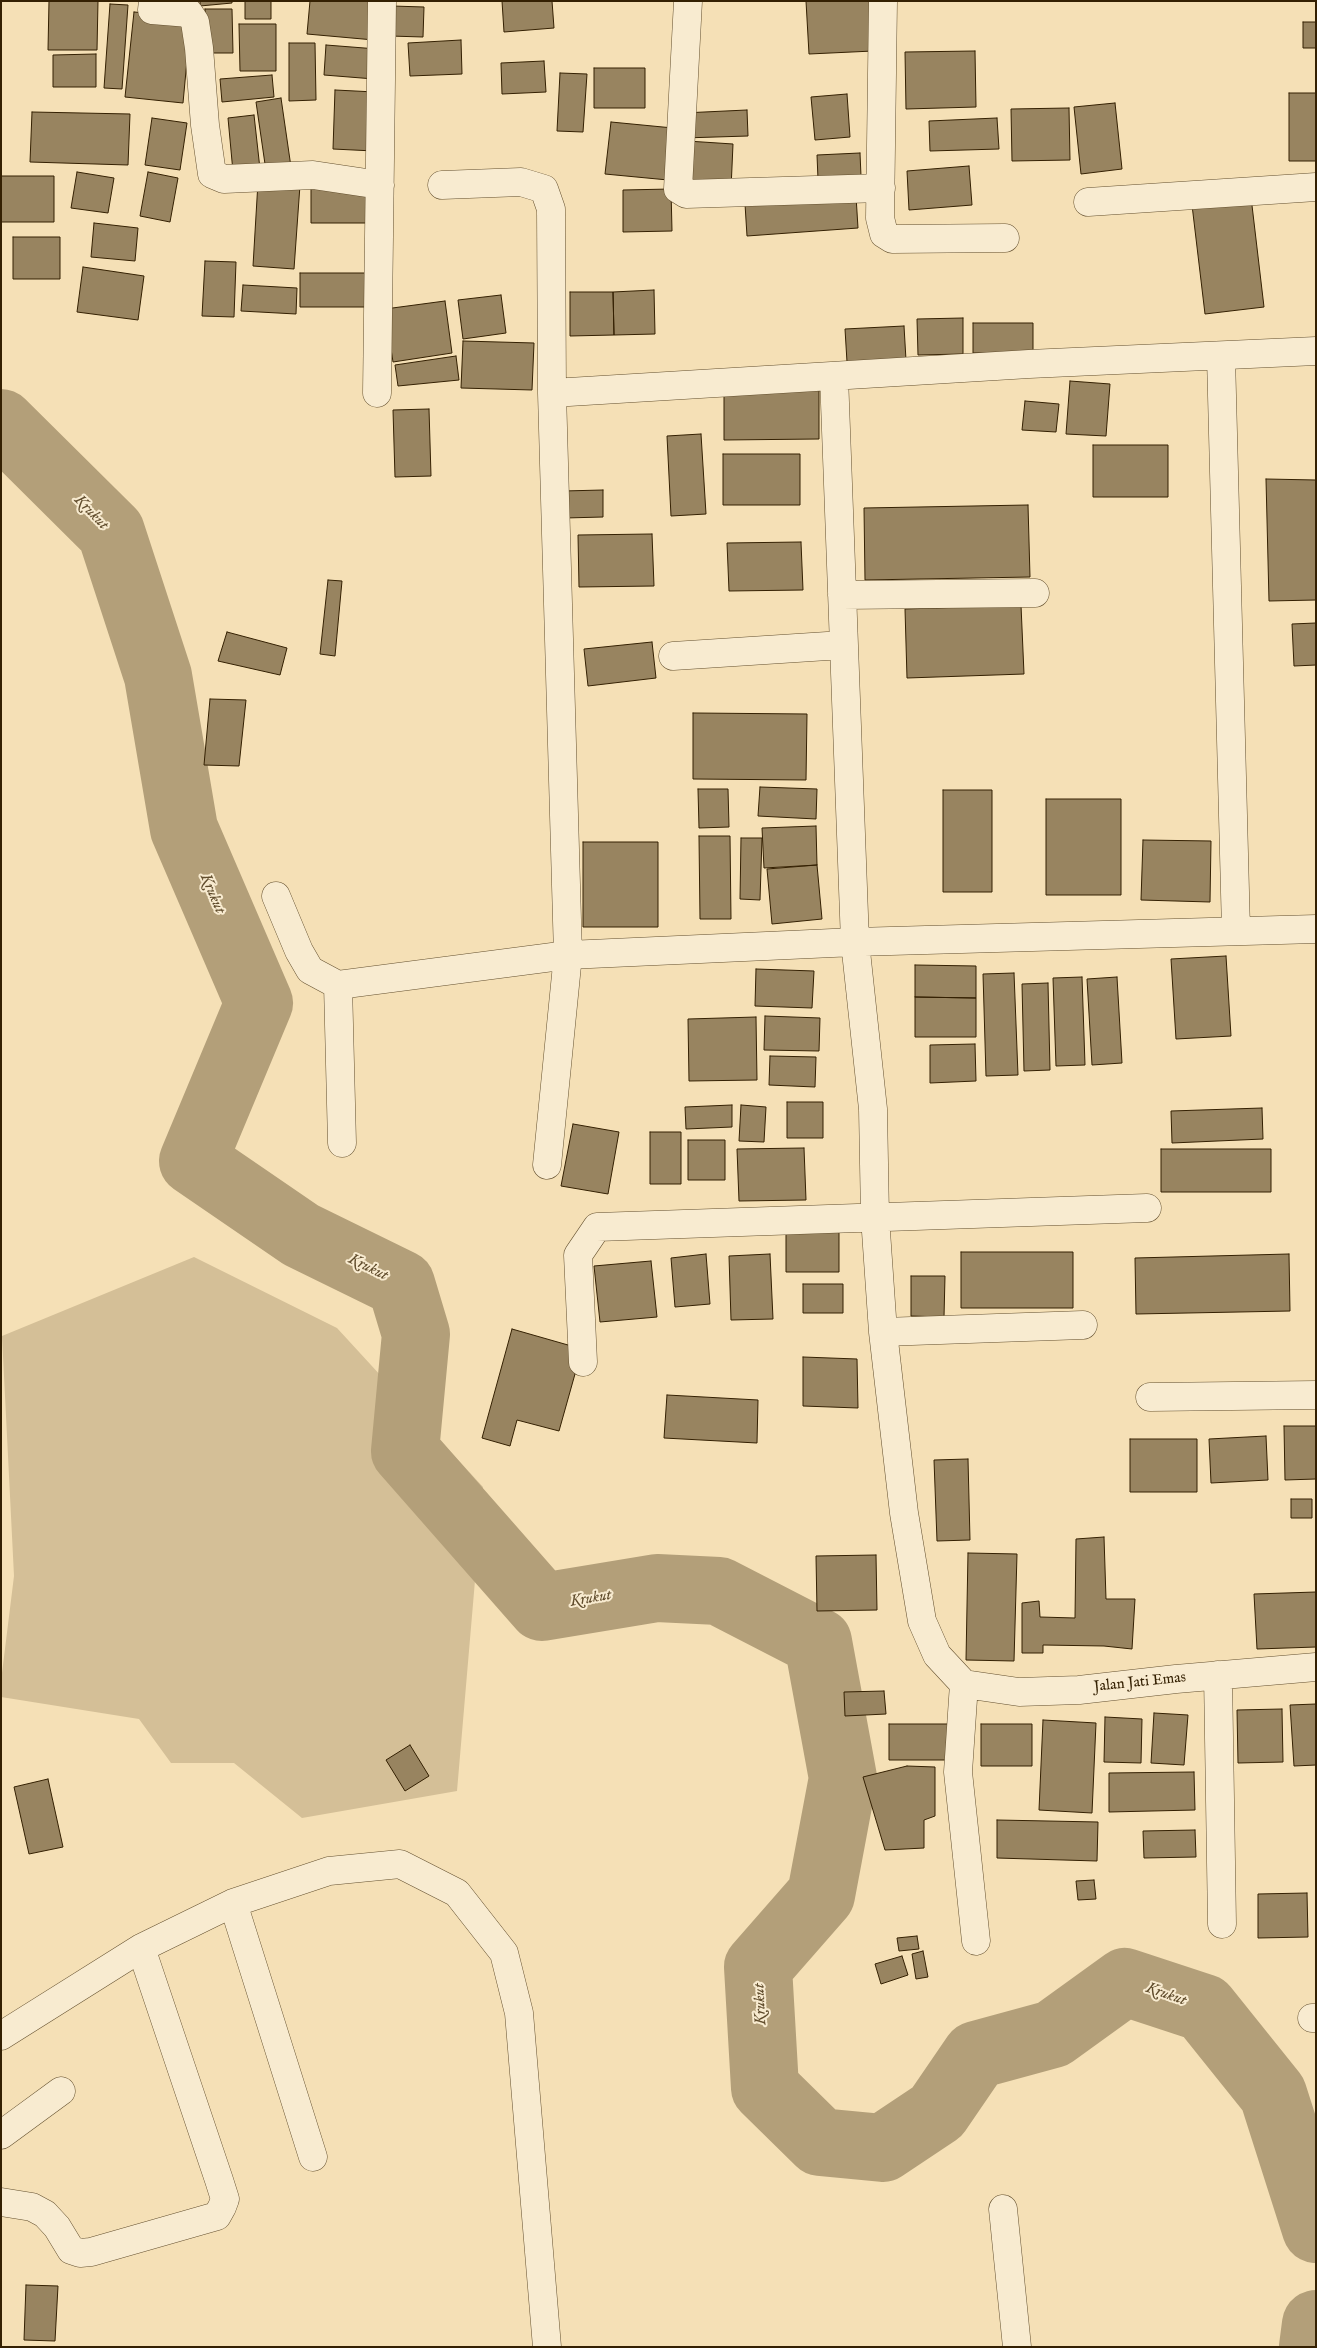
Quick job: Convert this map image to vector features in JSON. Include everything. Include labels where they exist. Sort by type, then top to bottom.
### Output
[{"type":"street","points":[[153,1],[152,10],[189,13],[195,22],[205,125],[212,174],[224,179],[313,175],[380,185]]},
{"type":"street","points":[[377,393],[382,1]]},
{"type":"street","points":[[688,1],[678,188],[686,194],[881,188]]},
{"type":"street","points":[[883,1],[880,218],[884,234],[892,239],[1005,238]]},
{"type":"street","points":[[442,186],[521,182],[544,189],[551,209],[552,393],[568,955],[547,1164]]},
{"type":"street","points":[[1088,202],[1316,186]]},
{"type":"street","points":[[552,393],[1029,364],[1221,357],[1316,351]]},
{"type":"street","points":[[1221,357],[1236,930]]},
{"type":"street","points":[[834,376],[855,942],[873,1109],[874,1217],[883,1332],[904,1513],[922,1620],[937,1655],[964,1684],[958,1772],[976,1941]]},
{"type":"street","points":[[842,595],[1035,593]]},
{"type":"street","points":[[673,656],[844,645]]},
{"type":"street","points":[[276,896],[299,951],[310,970],[338,985],[568,955],[855,942],[1236,930],[1316,929],[1316,939]]},
{"type":"street","points":[[338,985],[342,1143]]},
{"type":"street","points":[[583,1362],[578,1255],[597,1226],[1147,1208]]},
{"type":"street","points":[[883,1332],[1083,1325]]},
{"type":"street","points":[[1150,1397],[1316,1395]]},
{"type":"street","name":"Jalan Jati Emas","points":[[964,1684],[1019,1692],[1079,1690],[1218,1675],[1316,1667]]},
{"type":"street","points":[[1218,1675],[1222,1924]]},
{"type":"street","points":[[1,2036],[141,1948],[233,1904],[329,1871],[400,1864],[457,1893],[504,1953],[520,2013],[547,2347]]},
{"type":"street","points":[[233,1904],[313,2157]]},
{"type":"street","points":[[1,2202],[32,2208],[45,2214],[57,2227],[71,2250],[80,2253],[91,2252],[217,2216],[222,2208],[225,2199],[141,1948]]},
{"type":"street","points":[[1,2135],[61,2092]]},
{"type":"street","points":[[1003,2209],[1018,2347]]},
{"type":"shaded area","points":[[194,1257],[337,1328],[483,1487],[457,1791],[302,1818],[234,1763],[171,1763],[139,1719],[1,1697],[1,1681],[14,1576],[2,1336]]},
{"type":"building","points":[[49,1],[98,1],[97,50],[48,50]]},
{"type":"building","points":[[200,1],[232,1],[232,3],[200,6]]},
{"type":"building","points":[[245,1],[271,1],[271,19],[245,19]]},
{"type":"building","points":[[310,1],[377,1],[374,40],[307,34]]},
{"type":"building","points":[[502,1],[552,1],[554,28],[504,32]]},
{"type":"building","points":[[806,1],[871,1],[873,51],[809,54]]},
{"type":"building","points":[[110,4],[128,5],[122,89],[104,88]]},
{"type":"building","points":[[392,6],[424,7],[423,37],[390,36]]},
{"type":"building","points":[[205,9],[232,9],[233,53],[207,53]]},
{"type":"building","points":[[134,12],[191,17],[183,103],[125,97]]},
{"type":"building","points":[[1303,22],[1316,22],[1316,48],[1303,48]]},
{"type":"building","points":[[239,24],[276,24],[276,71],[240,71]]},
{"type":"building","points":[[461,40],[462,74],[410,76],[408,43]]},
{"type":"building","points":[[289,43],[315,43],[316,100],[289,101]]},
{"type":"building","points":[[326,45],[377,49],[374,79],[324,75]]},
{"type":"building","points":[[975,51],[976,107],[906,109],[905,52]]},
{"type":"building","points":[[96,54],[96,87],[53,87],[53,55]]},
{"type":"building","points":[[544,61],[546,92],[502,94],[501,63]]},
{"type":"building","points":[[594,68],[645,68],[645,108],[594,108]]},
{"type":"building","points":[[560,73],[587,74],[583,132],[557,131]]},
{"type":"building","points":[[272,75],[274,97],[222,102],[220,79]]},
{"type":"building","points":[[335,90],[375,92],[374,151],[333,149]]},
{"type":"building","points":[[1289,93],[1316,93],[1316,161],[1289,161]]},
{"type":"building","points":[[847,94],[850,137],[815,140],[811,97]]},
{"type":"building","points":[[281,98],[291,167],[266,171],[256,102]]},
{"type":"building","points":[[1115,103],[1122,169],[1081,174],[1074,107]]},
{"type":"building","points":[[1069,108],[1070,160],[1012,161],[1011,109]]},
{"type":"building","points":[[747,110],[748,136],[683,138],[683,113]]},
{"type":"building","points":[[32,112],[130,114],[128,165],[30,162]]},
{"type":"building","points":[[254,115],[260,169],[233,172],[228,118]]},
{"type":"building","points":[[152,118],[187,123],[180,170],[145,165]]},
{"type":"building","points":[[997,118],[999,149],[930,151],[929,121]]},
{"type":"building","points":[[611,122],[673,128],[668,180],[605,174]]},
{"type":"building","points":[[687,141],[733,144],[731,189],[684,186]]},
{"type":"building","points":[[860,153],[861,176],[818,179],[817,155]]},
{"type":"building","points":[[969,166],[972,205],[909,210],[907,171]]},
{"type":"building","points":[[77,172],[114,178],[108,213],[71,208]]},
{"type":"building","points":[[148,172],[178,178],[170,222],[140,216]]},
{"type":"building","points":[[1,176],[54,176],[54,222],[1,222]]},
{"type":"building","points":[[258,182],[300,185],[294,269],[253,266]]},
{"type":"building","points":[[311,189],[372,189],[372,223],[311,223]]},
{"type":"building","points":[[671,189],[672,231],[623,232],[623,190]]},
{"type":"building","points":[[856,196],[858,228],[747,236],[745,204]]},
{"type":"building","points":[[1251,197],[1264,307],[1205,314],[1192,205]]},
{"type":"building","points":[[94,223],[138,228],[135,261],[91,257]]},
{"type":"building","points":[[13,237],[60,237],[60,279],[13,279]]},
{"type":"building","points":[[205,261],[236,262],[234,317],[202,316]]},
{"type":"building","points":[[83,267],[144,276],[138,320],[77,312]]},
{"type":"building","points":[[300,273],[366,273],[366,307],[300,307]]},
{"type":"building","points":[[243,285],[297,288],[296,314],[241,311]]},
{"type":"building","points":[[654,290],[655,334],[614,335],[613,292]]},
{"type":"building","points":[[570,292],[613,292],[614,335],[570,336]]},
{"type":"building","points":[[501,295],[506,333],[463,339],[458,300]]},
{"type":"building","points":[[445,301],[452,353],[393,362],[385,309]]},
{"type":"building","points":[[963,318],[963,354],[918,355],[917,319]]},
{"type":"building","points":[[973,323],[1033,323],[1033,353],[973,353]]},
{"type":"building","points":[[904,326],[906,360],[847,362],[845,329]]},
{"type":"building","points":[[463,341],[534,343],[532,390],[461,388]]},
{"type":"building","points":[[456,356],[459,380],[398,386],[395,365]]},
{"type":"building","points":[[1070,381],[1110,384],[1106,436],[1066,434]]},
{"type":"building","points":[[819,388],[819,439],[724,440],[724,389]]},
{"type":"building","points":[[1025,401],[1059,404],[1056,432],[1022,430]]},
{"type":"building","points":[[429,409],[431,476],[395,477],[393,410]]},
{"type":"building","points":[[701,434],[706,514],[671,516],[667,436]]},
{"type":"building","points":[[1093,445],[1168,445],[1168,497],[1093,497]]},
{"type":"building","points":[[723,454],[800,454],[800,505],[723,505]]},
{"type":"building","points":[[1266,479],[1316,480],[1316,600],[1269,601]]},
{"type":"building","points":[[603,490],[603,517],[565,518],[563,491]]},
{"type":"building","points":[[1028,505],[1030,577],[865,580],[864,508]]},
{"type":"building","points":[[652,534],[654,586],[579,587],[578,535]]},
{"type":"building","points":[[801,542],[803,590],[729,591],[727,543]]},
{"type":"building","points":[[328,580],[342,581],[335,656],[320,654]]},
{"type":"building","points":[[1021,605],[1024,674],[907,678],[905,609]]},
{"type":"building","points":[[1316,623],[1316,665],[1294,666],[1292,624]]},
{"type":"building","points":[[227,632],[287,648],[280,675],[218,661]]},
{"type":"building","points":[[652,642],[656,678],[588,686],[584,649]]},
{"type":"building","points":[[210,699],[246,700],[239,766],[204,765]]},
{"type":"building","points":[[693,713],[807,714],[806,780],[693,779]]},
{"type":"building","points":[[760,787],[817,789],[816,819],[758,816]]},
{"type":"building","points":[[698,789],[728,789],[729,827],[699,828]]},
{"type":"building","points":[[943,790],[992,790],[992,892],[943,892]]},
{"type":"building","points":[[1046,799],[1121,799],[1121,895],[1046,895]]},
{"type":"building","points":[[816,826],[817,865],[764,868],[762,828]]},
{"type":"building","points":[[699,836],[730,836],[731,919],[700,919]]},
{"type":"building","points":[[741,838],[762,838],[760,900],[740,899]]},
{"type":"building","points":[[1143,840],[1211,841],[1210,902],[1141,900]]},
{"type":"building","points":[[583,842],[658,842],[658,927],[583,927]]},
{"type":"building","points":[[817,865],[822,919],[772,924],[767,869]]},
{"type":"building","points":[[1226,956],[1231,1036],[1176,1039],[1171,959]]},
{"type":"building","points":[[915,965],[976,966],[976,998],[915,997]]},
{"type":"building","points":[[756,969],[814,971],[812,1008],[755,1006]]},
{"type":"building","points":[[1014,973],[1018,1075],[986,1076],[983,974]]},
{"type":"building","points":[[1082,977],[1085,1065],[1056,1066],[1053,978]]},
{"type":"building","points":[[1117,977],[1122,1063],[1092,1065],[1087,979]]},
{"type":"building","points":[[1048,983],[1050,1070],[1024,1071],[1022,984]]},
{"type":"building","points":[[915,997],[976,998],[976,1037],[915,1037]]},
{"type":"building","points":[[765,1016],[820,1018],[819,1051],[764,1050]]},
{"type":"building","points":[[756,1017],[757,1080],[689,1081],[688,1019]]},
{"type":"building","points":[[975,1044],[976,1081],[930,1083],[930,1045]]},
{"type":"building","points":[[770,1056],[816,1057],[815,1087],[769,1085]]},
{"type":"building","points":[[787,1102],[823,1102],[823,1138],[787,1138]]},
{"type":"building","points":[[732,1105],[732,1127],[686,1129],[685,1107]]},
{"type":"building","points":[[741,1105],[766,1107],[764,1142],[739,1141]]},
{"type":"building","points":[[1262,1108],[1263,1139],[1172,1143],[1171,1111]]},
{"type":"building","points":[[573,1124],[619,1132],[608,1194],[561,1186]]},
{"type":"building","points":[[650,1132],[681,1132],[681,1184],[650,1184]]},
{"type":"building","points":[[688,1140],[725,1140],[725,1180],[688,1180]]},
{"type":"building","points":[[804,1148],[806,1200],[739,1201],[737,1149]]},
{"type":"building","points":[[1161,1149],[1271,1149],[1271,1192],[1161,1192]]},
{"type":"building","points":[[786,1225],[839,1225],[839,1272],[786,1272]]},
{"type":"building","points":[[961,1252],[1073,1252],[1073,1308],[961,1308]]},
{"type":"building","points":[[706,1254],[710,1304],[675,1307],[671,1258]]},
{"type":"building","points":[[770,1254],[773,1319],[731,1320],[729,1256]]},
{"type":"building","points":[[1289,1254],[1290,1311],[1136,1314],[1135,1258]]},
{"type":"building","points":[[651,1261],[657,1317],[600,1322],[594,1266]]},
{"type":"building","points":[[911,1276],[945,1276],[944,1317],[911,1316]]},
{"type":"building","points":[[803,1284],[843,1284],[843,1313],[803,1313]]},
{"type":"building","points":[[512,1329],[582,1349],[559,1431],[517,1420],[510,1446],[482,1438]]},
{"type":"building","points":[[803,1357],[857,1359],[858,1408],[803,1406]]},
{"type":"building","points":[[667,1395],[758,1400],[757,1443],[664,1438]]},
{"type":"building","points":[[1284,1426],[1316,1426],[1316,1479],[1285,1480]]},
{"type":"building","points":[[1266,1436],[1268,1480],[1211,1483],[1209,1439]]},
{"type":"building","points":[[1130,1439],[1197,1439],[1197,1492],[1130,1492]]},
{"type":"building","points":[[968,1459],[970,1540],[937,1541],[934,1460]]},
{"type":"building","points":[[1291,1499],[1312,1499],[1312,1518],[1291,1518]]},
{"type":"building","points":[[1104,1537],[1106,1599],[1135,1599],[1132,1649],[1104,1646],[1043,1645],[1043,1653],[1022,1653],[1022,1603],[1039,1601],[1040,1617],[1075,1618],[1076,1539]]},
{"type":"building","points":[[968,1553],[1017,1554],[1014,1661],[966,1660]]},
{"type":"building","points":[[876,1555],[877,1610],[817,1611],[816,1556]]},
{"type":"building","points":[[1316,1592],[1316,1647],[1257,1649],[1254,1594]]},
{"type":"building","points":[[884,1691],[886,1714],[845,1716],[844,1692]]},
{"type":"building","points":[[1316,1704],[1316,1765],[1294,1766],[1290,1705]]},
{"type":"building","points":[[1282,1709],[1283,1762],[1238,1763],[1237,1710]]},
{"type":"building","points":[[1154,1713],[1188,1715],[1184,1765],[1151,1763]]},
{"type":"building","points":[[1105,1717],[1142,1719],[1141,1763],[1104,1762]]},
{"type":"building","points":[[1043,1720],[1096,1723],[1092,1813],[1039,1810]]},
{"type":"building","points":[[889,1724],[948,1724],[948,1760],[889,1760]]},
{"type":"building","points":[[981,1724],[1032,1724],[1032,1766],[981,1766]]},
{"type":"building","points":[[410,1745],[429,1776],[405,1791],[386,1760]]},
{"type":"building","points":[[907,1766],[935,1767],[935,1816],[924,1820],[924,1848],[885,1850],[863,1777]]},
{"type":"building","points":[[1194,1772],[1195,1810],[1109,1812],[1109,1773]]},
{"type":"building","points":[[48,1779],[63,1847],[29,1854],[14,1787]]},
{"type":"building","points":[[997,1820],[1098,1822],[1097,1861],[997,1858]]},
{"type":"building","points":[[1195,1830],[1196,1857],[1144,1858],[1143,1831]]},
{"type":"building","points":[[1094,1880],[1096,1899],[1078,1900],[1076,1881]]},
{"type":"building","points":[[1307,1893],[1308,1937],[1258,1938],[1258,1894]]},
{"type":"building","points":[[917,1936],[919,1949],[899,1951],[897,1938]]},
{"type":"building","points":[[923,1951],[928,1977],[916,1979],[912,1954]]},
{"type":"building","points":[[902,1956],[908,1975],[881,1984],[875,1964]]},
{"type":"building","points":[[26,2285],[58,2286],[55,2341],[24,2340]]},
{"type":"waterway","name":"Krukut","points":[[1,423],[111,532],[158,676],[184,829],[259,1003],[193,1161],[301,1235],[401,1284],[416,1334],[405,1451],[542,1607],[657,1588],[719,1591],[818,1642],[843,1778],[821,1895],[758,1967],[765,2088],[820,2142],[883,2148],[937,2112],[976,2055],[1053,2034],[1125,1982],[1204,2008],[1273,2094],[1316,2229]]},
{"type":"waterway","name":"Krukut","points":[[1313,2347],[1316,2324]]}]
